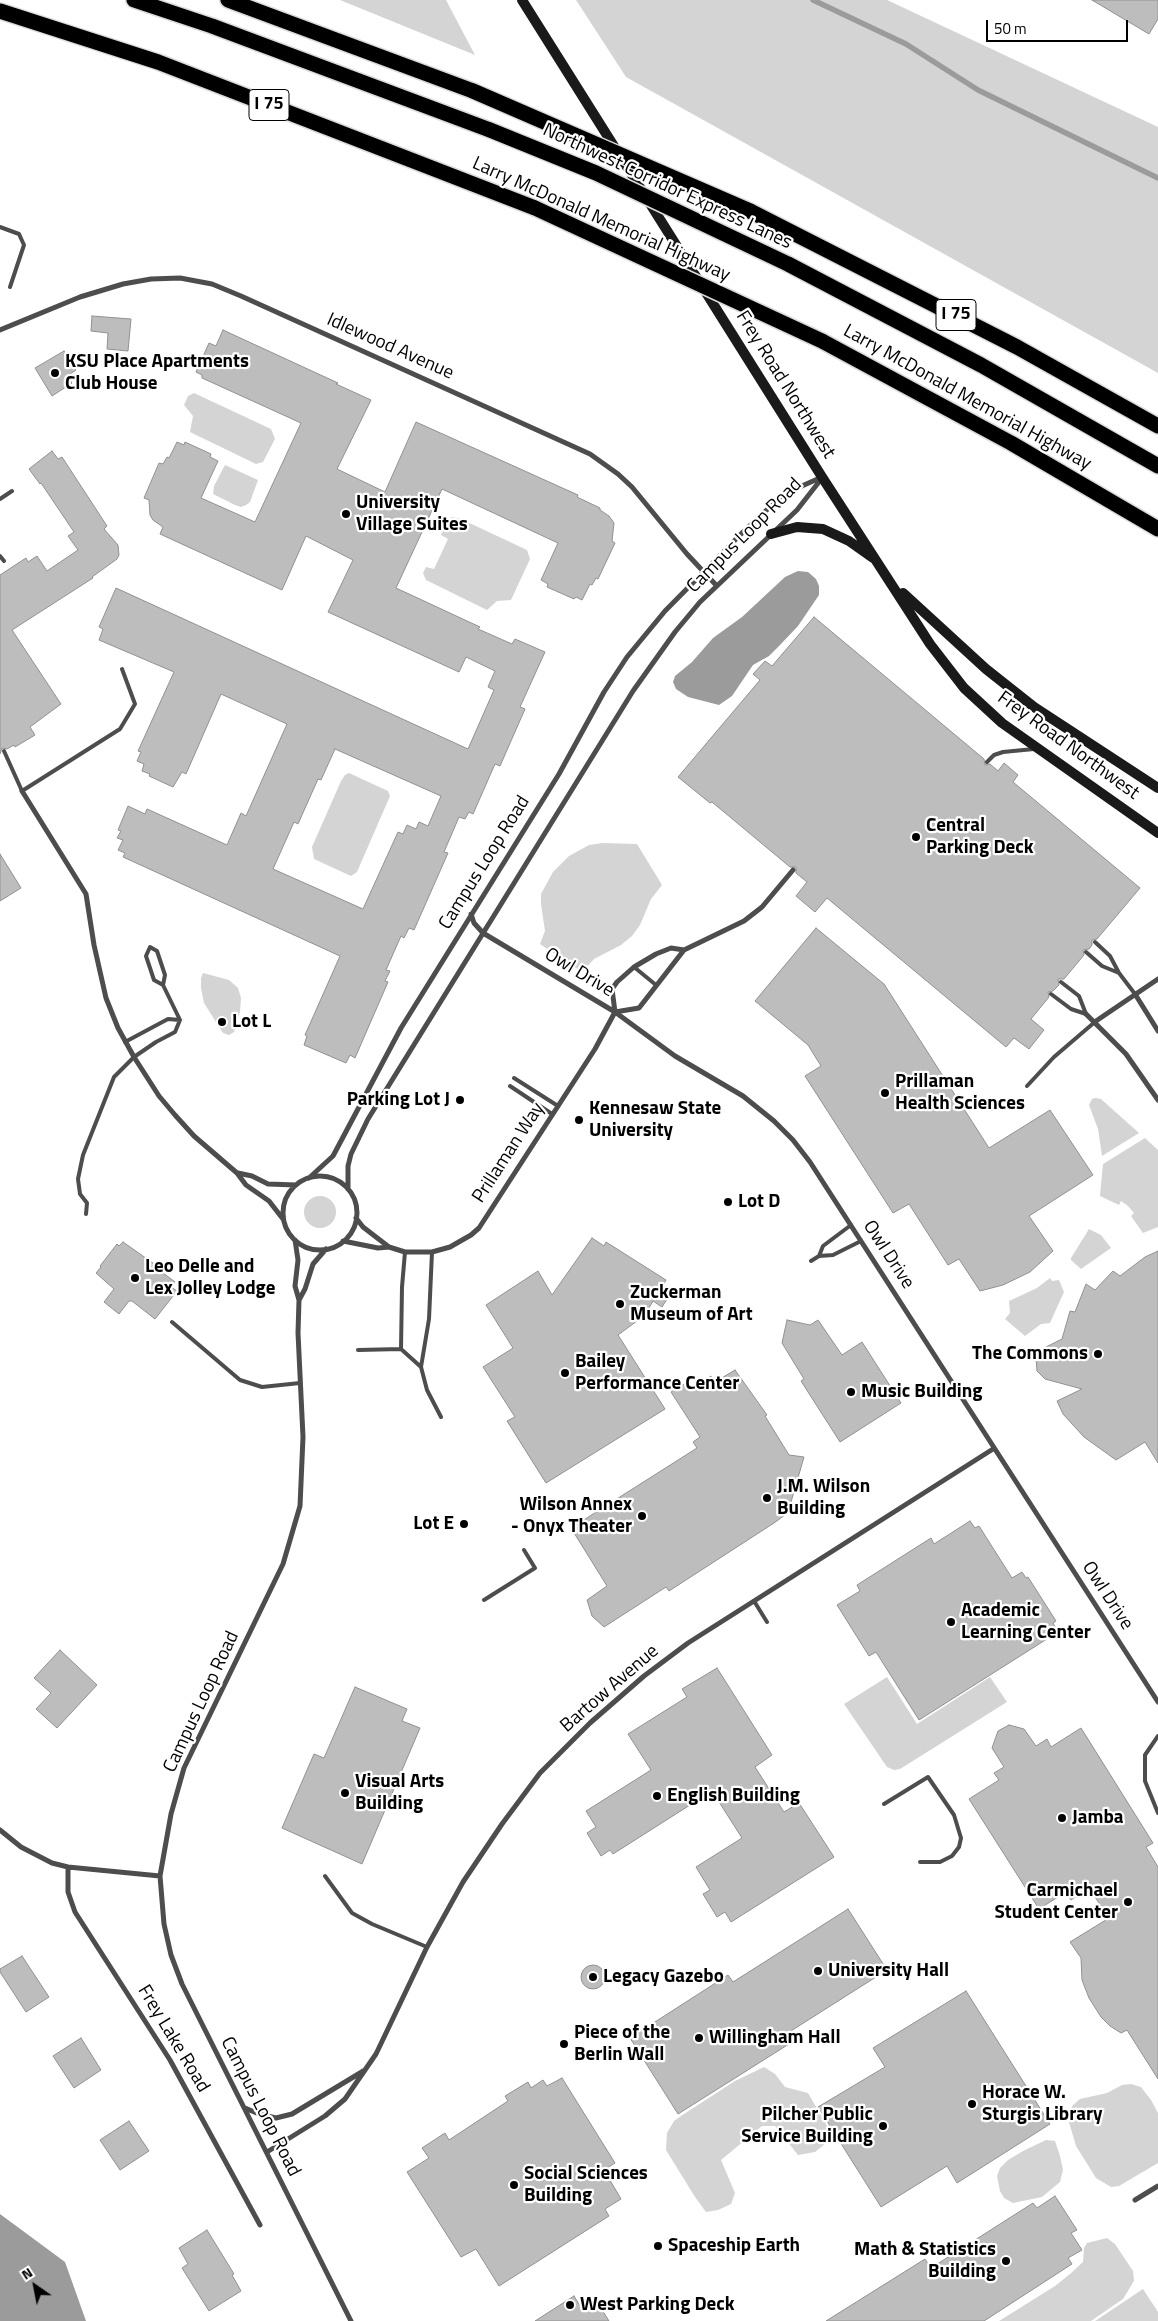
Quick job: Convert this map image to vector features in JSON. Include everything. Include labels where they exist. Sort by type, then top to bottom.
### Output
[{"type":"highway","name":"Northwest Corridor Express Lanes","points":[[134,0],[212,26],[490,130],[631,189],[788,264],[981,365],[1158,466]]},
{"type":"highway","name":"I 75","points":[[228,0],[473,91],[750,211],[1018,347],[1158,426]]},
{"type":"highway","name":"Larry McDonald Memorial Highway","points":[[0,11],[158,62],[535,208],[822,341],[1011,443],[1158,529]]},
{"type":"main road","name":"Frey Road Northwest","points":[[522,0],[822,477],[893,584],[930,644],[964,688],[1002,723],[1158,833]]},
{"type":"main road","points":[[771,534],[797,527],[823,529],[849,541],[878,562]]},
{"type":"main road","name":"Frey Road Northwest","points":[[893,584],[986,669],[1034,707],[1158,788]]},
{"type":"street","name":"Idlewood Avenue","points":[[0,330],[80,297],[124,284],[151,279],[180,278],[212,284],[590,454],[618,474],[632,487],[716,585]]},
{"type":"street","name":"Campus Loop Road","points":[[348,1189],[348,1166],[351,1154],[368,1118],[633,692],[675,632],[716,585],[796,510],[822,477]]},
{"type":"street","name":"Campus Loop Road","points":[[308,1178],[333,1156],[401,1028],[559,774],[615,674],[660,617],[703,571],[784,494],[822,477]]},
{"type":"street","points":[[22,791],[86,894],[102,980],[112,1014],[125,1042],[159,1096],[194,1136],[237,1173],[246,1184],[269,1201],[283,1219],[289,1234],[295,1240],[310,1248],[326,1249],[343,1241],[350,1234],[356,1218],[354,1197],[339,1181],[329,1177],[308,1178],[296,1185],[285,1200],[283,1219]]},
{"type":"street","points":[[684,950],[671,948],[634,967],[617,982],[612,989],[615,1012],[638,1008],[684,950],[744,922],[762,907],[793,870]]},
{"type":"street","points":[[471,914],[474,922],[484,933]]},
{"type":"street","name":"Owl Drive","points":[[484,933],[615,1012],[675,1056],[743,1096],[774,1121],[810,1162],[993,1449],[1158,1702]]},
{"type":"street","points":[[1096,1021],[1158,979]]},
{"type":"street","points":[[1135,994],[1158,1031]]},
{"type":"street","name":"Prillaman Way","points":[[356,1218],[363,1227],[389,1247],[405,1252],[432,1252],[462,1241],[479,1228],[594,1049],[615,1012]]},
{"type":"street","points":[[1086,1014],[1096,1021],[1126,1054],[1158,1100]]},
{"type":"street","points":[[237,1173],[252,1176],[268,1184],[296,1185]]},
{"type":"street","name":"Campus Loop Road","points":[[295,1240],[298,1260],[295,1286],[299,1300],[303,1473],[296,1526],[272,1589],[184,1768],[171,1814],[160,1876],[164,1924],[171,1955],[182,1984],[351,2321]]},
{"type":"street","name":"Prillaman Way","points":[[343,1241],[378,1248],[389,1247]]},
{"type":"street","name":"Campus Loop Road","points":[[299,1300],[305,1289],[313,1264],[326,1249]]},
{"type":"street","name":"Bartow Avenue","points":[[266,2152],[325,2116],[346,2099],[376,2054],[427,1946],[463,1882],[502,1824],[540,1774],[590,1724],[644,1676],[688,1643],[993,1449]]},
{"type":"street","points":[[0,1830],[37,1857],[68,1866],[160,1876]]},
{"type":"street","name":"Frey Lake Road","points":[[68,1866],[68,1892],[75,1912],[170,2060],[260,2225]]},
{"type":"street","name":"Bartow Avenue","points":[[244,2108],[276,2118],[292,2114],[367,2069]]},
{"type":"street","points":[[1135,2200],[1158,2186]]},
{"type":"lane","points":[[0,228],[19,234],[24,245],[10,287]]},
{"type":"lane","points":[[0,499],[12,491]]},
{"type":"lane","points":[[0,556],[4,562]]},
{"type":"lane","points":[[4,751],[22,791],[120,729],[135,704],[122,669]]},
{"type":"lane","points":[[987,762],[994,755],[1003,752],[1038,749]]},
{"type":"lane","points":[[1095,942],[1110,956],[1119,973],[1135,994]]},
{"type":"lane","points":[[86,1214],[87,1203],[80,1194],[78,1179],[83,1155],[114,1077],[134,1057],[175,1032],[180,1020],[163,985],[154,980],[146,956],[150,948],[157,951],[165,975],[163,985]]},
{"type":"lane","points":[[1086,952],[1102,966],[1119,973]]},
{"type":"lane","points":[[634,967],[656,985]]},
{"type":"lane","points":[[1061,982],[1079,996],[1086,1014]]},
{"type":"lane","points":[[1051,994],[1071,1009],[1086,1014]]},
{"type":"lane","points":[[125,1042],[168,1019],[180,1020]]},
{"type":"lane","points":[[1027,1086],[1054,1057],[1096,1021]]},
{"type":"lane","points":[[514,1078],[558,1106]]},
{"type":"lane","points":[[510,1086],[552,1114]]},
{"type":"lane","points":[[820,1256],[824,1246],[851,1225]]},
{"type":"lane","points":[[811,1261],[820,1256],[833,1255],[861,1241]]},
{"type":"lane","points":[[401,1349],[402,1287],[405,1252]]},
{"type":"lane","points":[[432,1252],[429,1319],[421,1367],[427,1390],[441,1417]]},
{"type":"lane","points":[[172,1322],[240,1380],[262,1387],[300,1383]]},
{"type":"lane","points":[[358,1350],[401,1349],[421,1367]]},
{"type":"lane","points":[[484,1600],[535,1568],[524,1550]]},
{"type":"lane","points":[[754,1601],[767,1622]]},
{"type":"lane","points":[[1158,1736],[1145,1755],[1145,1781],[1158,1812]]},
{"type":"lane","points":[[884,1804],[928,1777],[954,1816],[961,1838],[959,1847],[952,1856],[940,1862],[920,1862]]},
{"type":"lane","points":[[325,1876],[352,1913],[372,1924],[427,1946]]},
{"type":"shaded area","points":[[340,0],[446,0],[475,55]]},
{"type":"shaded area","points":[[576,0],[887,0],[1158,127],[1158,373],[626,77]]},
{"type":"shaded area","points":[[194,393],[271,429],[275,439],[263,462],[256,464],[190,432],[193,416],[184,405],[188,396]]},
{"type":"shaded area","points":[[225,465],[258,480],[250,502],[246,505],[241,507],[235,505],[213,494],[214,486]]},
{"type":"shaded area","points":[[452,517],[461,519],[527,550],[530,559],[511,600],[497,601],[487,610],[426,580],[423,573],[426,567],[434,569],[448,539],[441,535],[444,526]]},
{"type":"shaded area","points":[[798,571],[808,572],[816,579],[819,586],[819,595],[798,626],[769,656],[753,665],[732,696],[719,705],[688,697],[676,689],[673,682],[675,676],[692,662],[713,638],[742,617],[785,577]]},
{"type":"shaded area","points":[[349,773],[388,791],[390,796],[357,872],[351,876],[314,859],[312,847],[341,781]]},
{"type":"shaded area","points":[[602,843],[637,844],[662,885],[651,899],[640,925],[632,936],[621,945],[594,959],[582,972],[540,944],[545,931],[541,894],[553,872],[569,856],[589,845]]},
{"type":"shaded area","points":[[203,973],[229,980],[238,988],[241,998],[240,1012],[234,1032],[229,1035],[223,1033],[204,1003],[201,988]]},
{"type":"shaded area","points":[[1092,1099],[1101,1099],[1139,1133],[1102,1156],[1098,1129],[1089,1105]]},
{"type":"shaded area","points":[[1145,1138],[1158,1150],[1158,1227],[1143,1233],[1131,1216],[1134,1213],[1128,1206],[1121,1201],[1119,1205],[1100,1196],[1103,1164]]},
{"type":"shaded area","points":[[320,1196],[326,1197],[331,1201],[335,1206],[335,1218],[331,1223],[326,1227],[320,1228],[314,1227],[309,1223],[305,1218],[304,1212],[305,1206],[309,1201],[314,1197]]},
{"type":"shaded area","points":[[1089,1229],[1101,1235],[1111,1248],[1081,1269],[1071,1258]]},
{"type":"shaded area","points":[[1050,1278],[1052,1281],[1059,1280],[1064,1292],[1050,1323],[1041,1324],[1025,1336],[1005,1319],[1010,1313],[1009,1301],[1037,1288]]},
{"type":"shaded area","points":[[887,1677],[917,1724],[990,1677],[1007,1702],[900,1769],[894,1770],[887,1767],[844,1704]]},
{"type":"shaded area","points":[[764,2067],[775,2074],[785,2087],[808,2093],[830,2131],[830,2140],[815,2152],[798,2155],[775,2126],[762,2126],[721,2160],[735,2193],[731,2204],[718,2210],[706,2212],[666,2150],[667,2133],[674,2121],[684,2114],[735,2081]]},
{"type":"shaded area","points":[[1131,2084],[1141,2087],[1158,2113],[1158,2163],[1119,2186],[1111,2187],[1096,2178],[1076,2146],[1068,2119],[1072,2106],[1080,2099],[1107,2093],[1122,2085]]},
{"type":"shaded area","points":[[1046,2140],[1055,2141],[1060,2156],[1063,2170],[1060,2182],[1042,2197],[1013,2203],[1004,2198],[1000,2191],[997,2176],[1000,2168],[1008,2160]]},
{"type":"shaded area","points":[[0,2214],[65,2262],[86,2321],[0,2321]]},
{"type":"shaded area","points":[[1107,2238],[1115,2244],[1133,2271],[1134,2281],[1123,2299],[1091,2321],[999,2321],[1055,2286],[1070,2274],[1083,2262],[1084,2248],[1087,2243]]},
{"type":"shaded area","points":[[1143,2289],[1158,2312],[1158,2321],[1095,2321]]},
{"type":"building","points":[[1092,0],[1158,0],[1158,19],[1149,34]]},
{"type":"building","points":[[92,316],[131,319],[128,351],[107,349],[108,333],[91,331]]},
{"type":"building","points":[[223,330],[371,400],[337,469],[385,492],[416,422],[578,495],[577,497],[600,508],[614,523],[612,541],[615,543],[598,579],[596,578],[592,585],[590,584],[582,600],[576,597],[574,599],[547,587],[548,584],[541,580],[558,543],[442,489],[396,588],[512,644],[515,639],[545,652],[520,707],[525,709],[500,766],[495,764],[473,814],[469,812],[465,819],[459,817],[444,852],[448,853],[414,930],[409,928],[404,938],[401,936],[386,970],[390,971],[385,981],[388,982],[355,1058],[350,1055],[346,1063],[304,1045],[307,1036],[305,1035],[340,956],[123,857],[125,853],[118,850],[123,840],[117,838],[121,831],[118,830],[128,806],[145,814],[147,809],[227,845],[241,813],[246,816],[287,724],[221,694],[186,774],[182,772],[173,787],[149,776],[150,774],[142,771],[144,764],[137,761],[141,752],[138,751],[174,672],[99,640],[103,629],[99,627],[116,588],[468,749],[494,690],[488,687],[495,671],[466,657],[459,672],[328,612],[353,560],[306,536],[282,590],[160,534],[163,527],[153,520],[150,515],[149,500],[144,498],[159,463],[163,464],[167,457],[169,458],[177,442],[184,445],[185,442],[211,454],[210,457],[218,461],[201,498],[255,522],[301,423],[202,378],[202,375],[196,372],[209,343],[216,346]],"holes":[[[335,749],[441,796],[428,826],[419,822],[416,829],[407,825],[403,834],[398,832],[363,909],[273,869],[294,822],[298,824],[318,779],[321,780]]]},
{"type":"building","name":"KSU Place Apartments Club House","points":[[64,351],[76,370],[67,376],[72,383],[52,396],[35,368]]},
{"type":"building","points":[[52,451],[58,459],[62,457],[107,526],[104,529],[118,545],[119,555],[117,559],[93,578],[12,630],[61,704],[30,727],[35,735],[15,747],[14,745],[7,749],[2,748],[0,754],[0,575],[26,558],[28,562],[37,556],[47,571],[78,550],[68,536],[74,532],[41,483],[29,469]]},
{"type":"building","name":"Central Parking Deck","points":[[814,617],[984,759],[985,765],[990,764],[998,771],[1004,763],[1018,775],[1013,782],[1140,888],[1097,939],[1092,940],[1092,945],[1089,949],[1083,950],[1084,955],[1064,979],[1058,979],[1059,985],[1053,991],[1048,992],[1049,997],[1031,1019],[1044,1030],[1029,1049],[1014,1038],[1006,1047],[827,898],[815,912],[796,896],[807,882],[796,873],[796,867],[790,867],[712,802],[710,803],[678,777],[760,680],[753,674],[765,661],[772,666]]},
{"type":"building","points":[[0,854],[21,888],[0,901]]},
{"type":"building","name":"Prillaman Health Sciences","points":[[816,928],[884,984],[989,1148],[1050,1110],[1093,1175],[1029,1216],[1053,1251],[1030,1272],[1003,1285],[980,1291],[959,1259],[948,1265],[909,1204],[893,1213],[805,1076],[821,1066],[808,1045],[755,1001]]},
{"type":"building","name":"Bailey Performance Center","points":[[592,1238],[604,1246],[606,1242],[666,1280],[662,1287],[671,1293],[662,1307],[653,1301],[645,1315],[618,1335],[665,1409],[546,1483],[507,1421],[515,1417],[483,1367],[513,1348],[486,1305],[538,1271],[552,1295]]},
{"type":"building","name":"Leo Delle and Lex Jolley Lodge","points":[[123,1242],[160,1268],[158,1269],[175,1282],[171,1287],[177,1291],[155,1319],[132,1301],[129,1301],[119,1314],[104,1302],[114,1289],[96,1273],[117,1244],[119,1246]]},
{"type":"building","name":"The Commons","points":[[1158,1251],[1158,1463],[1145,1442],[1116,1460],[1084,1437],[1063,1414],[1057,1401],[1082,1389],[1045,1379],[1037,1371],[1036,1358],[1046,1347],[1062,1339],[1070,1311],[1075,1312],[1086,1284],[1095,1290],[1113,1271],[1120,1276],[1145,1257]]},
{"type":"building","name":"Music Building","points":[[787,1320],[810,1325],[818,1320],[842,1355],[862,1342],[901,1403],[840,1442],[801,1381],[804,1379],[782,1343]]},
{"type":"building","name":"J.M. Wilson Building","points":[[735,1370],[767,1415],[765,1416],[789,1455],[804,1457],[789,1509],[785,1515],[774,1523],[669,1591],[666,1587],[604,1627],[592,1616],[587,1600],[607,1586],[571,1528],[697,1448],[693,1442],[700,1437],[671,1392],[686,1383],[690,1389],[711,1376],[715,1382]]},
{"type":"building","name":"Academic Learning Center","points":[[970,1521],[975,1528],[979,1526],[1012,1578],[1022,1572],[1026,1578],[1028,1577],[1056,1621],[1053,1623],[1058,1632],[919,1720],[876,1652],[869,1656],[837,1605],[860,1591],[857,1585],[931,1538],[934,1544]]},
{"type":"building","points":[[60,1650],[97,1685],[57,1728],[36,1709],[51,1693],[34,1678]]},
{"type":"building","name":"English Building","points":[[717,1668],[772,1755],[755,1767],[784,1812],[799,1803],[834,1857],[731,1922],[725,1912],[717,1917],[703,1894],[710,1890],[696,1867],[742,1838],[712,1791],[613,1854],[610,1850],[601,1856],[587,1833],[596,1827],[586,1811],[651,1770],[628,1734],[687,1697],[682,1689]]},
{"type":"building","name":"Visual Arts Building","points":[[355,1687],[407,1709],[402,1721],[420,1728],[362,1864],[282,1828],[314,1754],[324,1758]]},
{"type":"building","name":"Carmichael Student Center","points":[[1009,1725],[1024,1729],[1036,1746],[1047,1739],[1051,1747],[1081,1728],[1153,1843],[1146,1847],[1158,1867],[1158,2079],[1127,2030],[1121,2033],[1101,2017],[1089,1998],[1082,1980],[1081,1958],[1070,1942],[1109,1918],[1089,1888],[1071,1900],[1066,1892],[1039,1909],[969,1799],[999,1780],[994,1773],[1004,1767],[992,1748],[998,1731]]},
{"type":"building","points":[[848,1909],[887,1970],[783,2036],[789,2044],[678,2114],[630,2038],[728,1975],[733,1982]]},
{"type":"building","points":[[22,1956],[49,1997],[26,2012],[0,1972],[0,1969]]},
{"type":"building","name":"Legacy Gazebo","points":[[593,1965],[602,1968],[605,1977],[602,1986],[593,1989],[584,1986],[581,1977],[584,1968]]},
{"type":"building","name":"Horace W. Sturgis Library","points":[[966,1991],[1050,2124],[957,2183],[947,2166],[881,2207],[818,2107],[885,2067],[873,2048]]},
{"type":"building","points":[[81,2038],[101,2070],[74,2088],[53,2056]]},
{"type":"building","name":"Social Sciences Building","points":[[562,2078],[615,2163],[604,2170],[621,2199],[605,2209],[609,2216],[499,2286],[476,2249],[461,2257],[407,2172],[429,2158],[422,2148],[445,2133],[449,2140],[508,2101],[505,2096],[528,2082],[531,2088],[543,2080],[547,2086]]},
{"type":"building","points":[[129,2121],[149,2151],[120,2170],[100,2140]]},
{"type":"building","name":"Math & Statistics Building","points":[[1055,2196],[1077,2230],[1071,2233],[1082,2250],[1068,2258],[1072,2264],[984,2321],[826,2321],[925,2259],[931,2268],[1033,2203],[1037,2208]]},
{"type":"building","points":[[207,2230],[234,2274],[232,2275],[241,2291],[209,2311],[182,2268],[188,2264],[179,2248]]},
{"type":"building","name":"West Parking Deck","points":[[574,2296],[582,2309],[596,2300],[609,2321],[535,2321]]},
{"type":"waterway","points":[[813,0],[906,44],[978,90],[1158,178]]},
{"type":"place","name":"KSU Place Apartments Club House","points":[[55,373]]},
{"type":"place","name":"University Village Suites","points":[[346,514]]},
{"type":"place","name":"Central Parking Deck","points":[[916,837]]},
{"type":"place","name":"Lot L","points":[[222,1022]]},
{"type":"place","name":"Prillaman Health Sciences","points":[[885,1093]]},
{"type":"place","name":"Parking Lot J","points":[[460,1100]]},
{"type":"place","name":"Kennesaw State University","points":[[579,1120]]},
{"type":"place","name":"Lot D","points":[[728,1202]]},
{"type":"place","name":"Leo Delle and Lex Jolley Lodge","points":[[135,1278]]},
{"type":"place","name":"Zuckerman Museum of Art","points":[[620,1304]]},
{"type":"place","name":"The Commons","points":[[1098,1354]]},
{"type":"place","name":"Bailey Performance Center","points":[[565,1373]]},
{"type":"place","name":"Music Building","points":[[851,1392]]},
{"type":"place","name":"J.M. Wilson Building","points":[[767,1498]]},
{"type":"place","name":"Wilson Annex - Onyx Theater","points":[[642,1516]]},
{"type":"place","name":"Lot E","points":[[464,1524]]},
{"type":"place","name":"Academic Learning Center","points":[[951,1622]]},
{"type":"place","name":"Visual Arts Building","points":[[345,1793]]},
{"type":"place","name":"English Building","points":[[657,1796]]},
{"type":"place","name":"Jamba","points":[[1062,1818]]},
{"type":"place","name":"Carmichael Student Center","points":[[1128,1902]]},
{"type":"place","name":"University Hall","points":[[818,1971]]},
{"type":"place","name":"Legacy Gazebo","points":[[593,1977]]},
{"type":"place","name":"Willingham Hall","points":[[699,2038]]},
{"type":"place","name":"Piece of the Berlin Wall","points":[[564,2044]]},
{"type":"place","name":"Horace W. Sturgis Library","points":[[972,2104]]},
{"type":"place","name":"Pilcher Public Service Building","points":[[883,2126]]},
{"type":"place","name":"Social Sciences Building","points":[[514,2185]]},
{"type":"place","name":"Spaceship Earth","points":[[658,2246]]},
{"type":"place","name":"Math & Statistics Building","points":[[1006,2261]]},
{"type":"place","name":"West Parking Deck","points":[[570,2305]]}]
